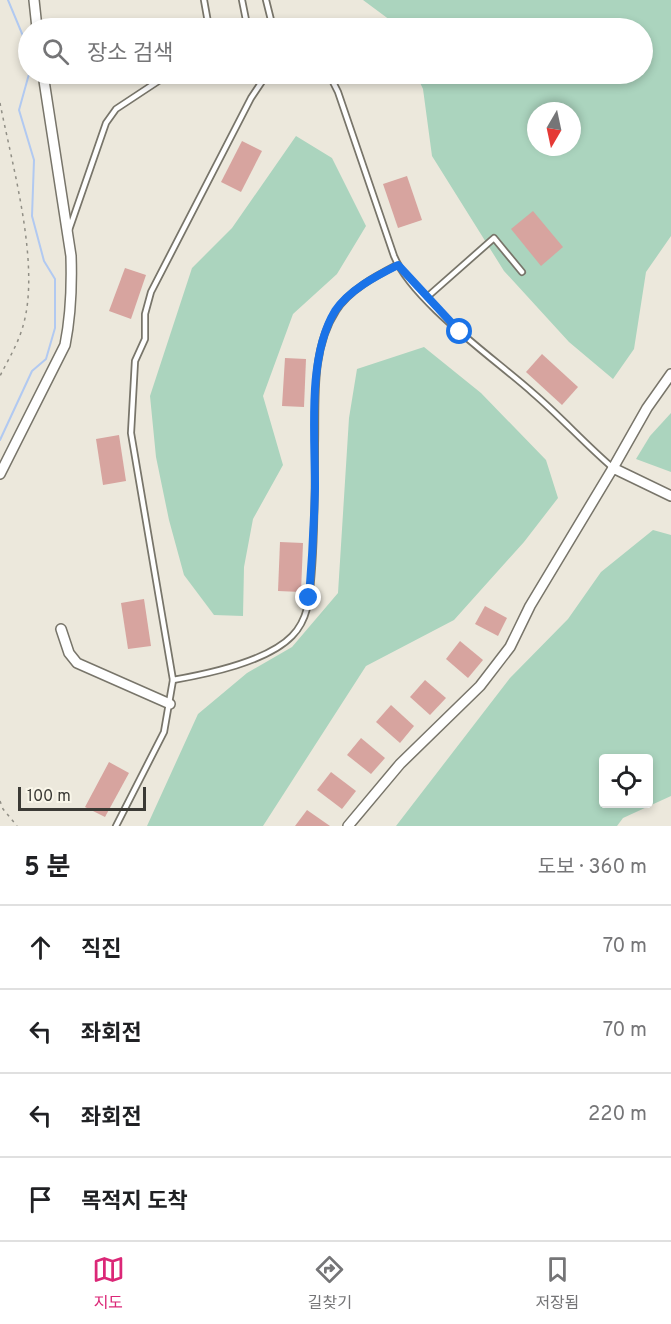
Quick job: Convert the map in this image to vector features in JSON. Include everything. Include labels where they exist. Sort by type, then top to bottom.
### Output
[{"type":"street","points":[[34,0],[36,18]]},
{"type":"street","points":[[0,474],[65,345],[72,287],[68,232],[45,84]]},
{"type":"street","points":[[348,826],[400,764],[480,686],[510,647],[530,606],[669,378]]},
{"type":"street","points":[[613,468],[671,496]]},
{"type":"street","points":[[61,628],[69,653],[78,663],[170,704]]},
{"type":"lane","points":[[204,0],[207,18]]},
{"type":"lane","points":[[242,0],[246,18]]},
{"type":"lane","points":[[267,0],[271,18]]},
{"type":"lane","points":[[68,232],[106,123],[117,109],[154,84]]},
{"type":"lane","points":[[116,826],[164,732],[173,680],[131,433],[135,361],[145,339],[145,314],[151,292],[260,84]]},
{"type":"lane","points":[[334,84],[398,265],[426,298],[460,332],[533,392],[613,468]]},
{"type":"lane","points":[[426,298],[494,238],[522,272]]},
{"type":"lane","points":[[173,680],[247,662],[268,653],[291,638],[301,626],[309,598],[314,540],[316,403],[321,343],[337,308],[368,281],[398,265]]},
{"type":"path","points":[[0,103],[22,218],[29,292],[24,325],[0,376]]},
{"type":"path","points":[[0,801],[3,809],[17,826]]},
{"type":"green space","points":[[363,0],[671,0],[671,236],[646,272],[634,349],[613,379],[569,342],[504,271],[432,156],[421,84],[653,84],[653,18],[387,18]]},
{"type":"green space","points":[[296,136],[332,158],[366,226],[337,274],[293,314],[263,396],[283,465],[253,519],[244,567],[243,616],[214,615],[184,575],[169,520],[156,457],[150,396],[192,268],[232,228]]},
{"type":"green space","points":[[424,347],[481,393],[546,460],[558,498],[524,542],[454,620],[366,666],[263,826],[147,826],[198,714],[247,673],[292,647],[338,593],[349,418],[357,369]]},
{"type":"green space","points":[[671,413],[671,472],[636,459],[650,436]]},
{"type":"green space","points":[[653,530],[671,535],[671,796],[653,804],[653,754],[599,754],[599,808],[645,808],[623,818],[617,826],[396,826],[510,678],[568,619],[601,572]]},
{"type":"building","points":[[242,141],[262,151],[241,192],[221,182]]},
{"type":"building","points":[[407,176],[422,220],[398,228],[383,184]]},
{"type":"building","points":[[533,211],[563,247],[541,266],[511,229]]},
{"type":"building","points":[[125,268],[146,275],[131,319],[109,311]]},
{"type":"building","points":[[542,354],[578,387],[562,405],[526,372]]},
{"type":"building","points":[[285,358],[306,359],[304,407],[282,406]]},
{"type":"building","points":[[119,435],[126,481],[103,485],[96,439]]},
{"type":"building","points":[[280,542],[303,543],[301,592],[278,591]]},
{"type":"building","points":[[144,599],[151,646],[128,649],[121,603]]},
{"type":"building","points":[[485,606],[507,618],[498,636],[475,624]]},
{"type":"building","points":[[460,641],[483,660],[468,678],[446,659]]},
{"type":"building","points":[[425,680],[446,698],[430,715],[410,697]]},
{"type":"building","points":[[391,705],[414,726],[400,743],[376,722]]},
{"type":"building","points":[[361,738],[385,758],[371,774],[347,755]]},
{"type":"building","points":[[109,762],[129,773],[105,817],[85,807]]},
{"type":"building","points":[[331,772],[356,791],[342,809],[317,790]]},
{"type":"building","points":[[307,810],[330,826],[295,826]]},
{"type":"waterway","points":[[8,0],[18,24]]},
{"type":"waterway","points":[[0,440],[32,371],[46,359],[55,328],[55,279],[44,261],[32,216],[34,160],[19,110],[26,84]]},
{"type":"route","points":[[309,598],[314,540],[319,359],[321,343],[329,322],[337,308],[368,281],[398,265],[460,332]]}]
